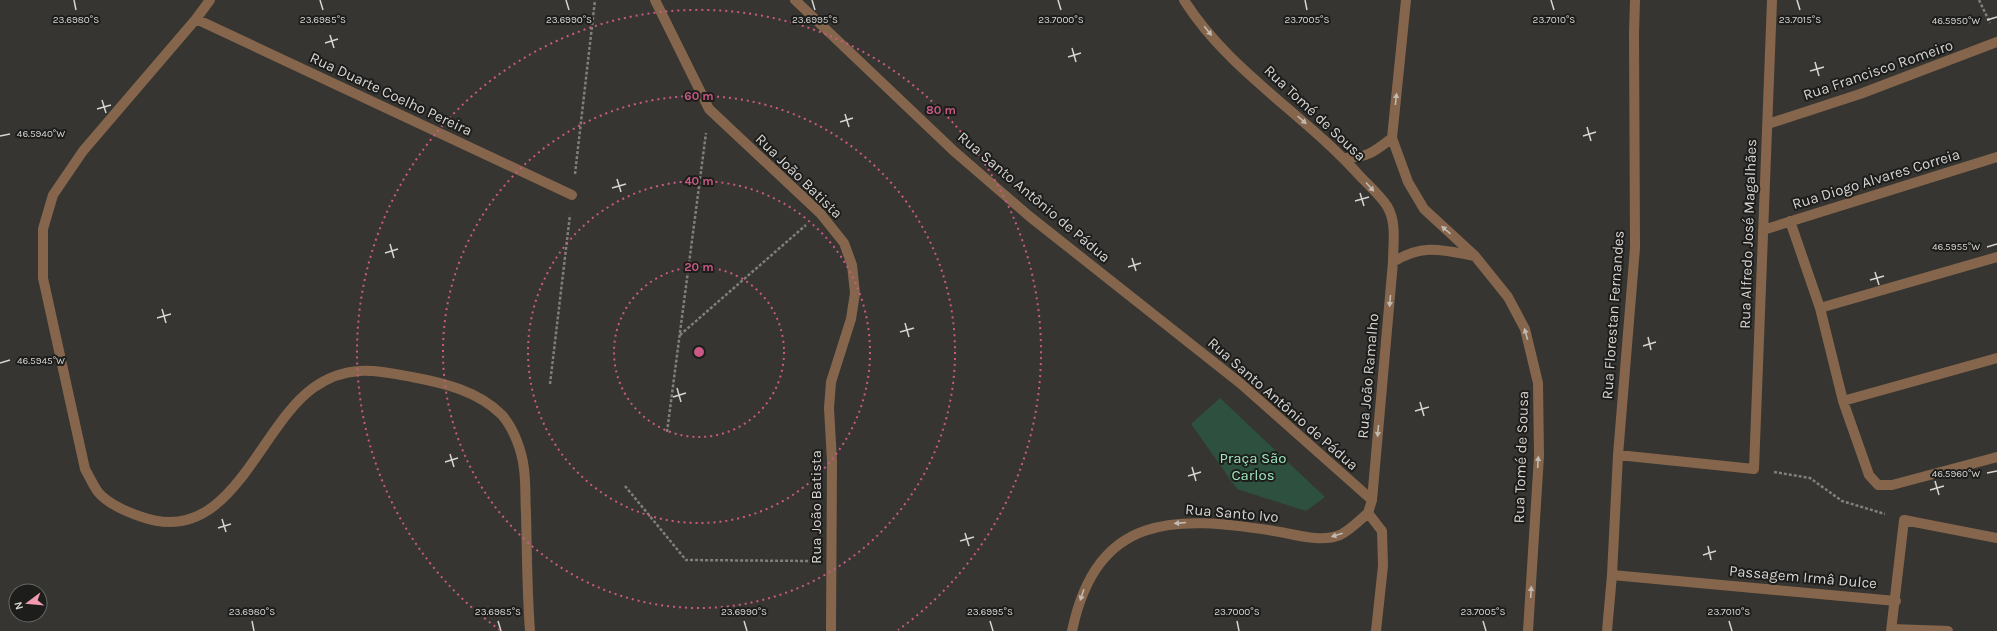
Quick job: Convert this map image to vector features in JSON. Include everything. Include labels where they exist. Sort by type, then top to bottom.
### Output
[{"type":"street","points":[[210,0],[196,19],[83,151],[54,194],[43,229],[43,278],[86,469],[98,492],[123,511],[154,521],[185,521],[208,512],[230,493],[287,413],[313,388],[341,373],[374,369],[447,384],[478,398],[502,416],[516,437],[524,469],[527,630]]},
{"type":"street","name":"Rua João Batista","points":[[656,0],[709,109],[820,213],[844,243],[852,265],[855,293],[852,319],[831,382],[829,408],[832,461],[831,631]]},
{"type":"street","name":"Rua Santo Antônio de Pádua","points":[[795,0],[955,152],[1023,211],[1240,383],[1372,500]]},
{"type":"street","name":"Rua Tomé de Sousa","points":[[1184,0],[1226,53],[1344,158],[1387,206],[1392,218],[1394,230],[1393,262]]},
{"type":"street","points":[[1344,158],[1358,158],[1367,156],[1392,138],[1406,0]]},
{"type":"street","name":"Rua Florestan Fernandes","points":[[1607,631],[1612,575],[1618,455],[1635,248],[1635,0]]},
{"type":"street","name":"Rua Alfredo José Magalhães","points":[[1754,469],[1774,0]]},
{"type":"street","name":"Rua Duarte Coelho Pereira","points":[[196,19],[572,195]]},
{"type":"street","name":"Rua Francisco Romeiro","points":[[1768,124],[1933,68],[1997,42]]},
{"type":"street","name":"Rua Tomé de Sousa","points":[[1392,138],[1416,198],[1438,224],[1476,256],[1508,297],[1525,329],[1538,383],[1539,456],[1528,631]]},
{"type":"street","name":"Rua Diogo Alvares Correia","points":[[1763,230],[1997,157]]},
{"type":"street","points":[[1790,221],[1820,308],[1843,401],[1869,475],[1878,485],[1892,485],[1997,457]]},
{"type":"street","points":[[1393,262],[1415,251],[1427,249],[1441,249],[1476,256]]},
{"type":"street","points":[[1820,308],[1997,257]]},
{"type":"street","name":"Rua João Ramalho","points":[[1368,513],[1372,500],[1393,262]]},
{"type":"street","points":[[1843,401],[1997,358]]},
{"type":"street","points":[[1618,455],[1754,469]]},
{"type":"street","points":[[1368,513],[1382,531],[1383,566],[1376,631]]},
{"type":"street","name":"Rua Santo Ivo","points":[[1072,631],[1085,587],[1105,556],[1127,538],[1155,527],[1182,522],[1248,527],[1320,539],[1340,535],[1368,513]]},
{"type":"street","points":[[1948,631],[1892,630],[1904,520],[1997,538]]},
{"type":"street","name":"Passagem Irmâ Dulce","points":[[1612,575],[1896,601]]},
{"type":"path","points":[[1979,0],[1991,25]]},
{"type":"path","points":[[667,432],[709,109]]},
{"type":"path","points":[[679,335],[820,213]]},
{"type":"path","points":[[1754,469],[1810,478],[1842,501],[1904,520]]},
{"type":"path","points":[[625,486],[686,560],[832,561]]},
{"type":"green space","name":"Praça São Carlos","points":[[1220,398],[1325,497],[1306,511],[1237,489],[1191,424]]}]
